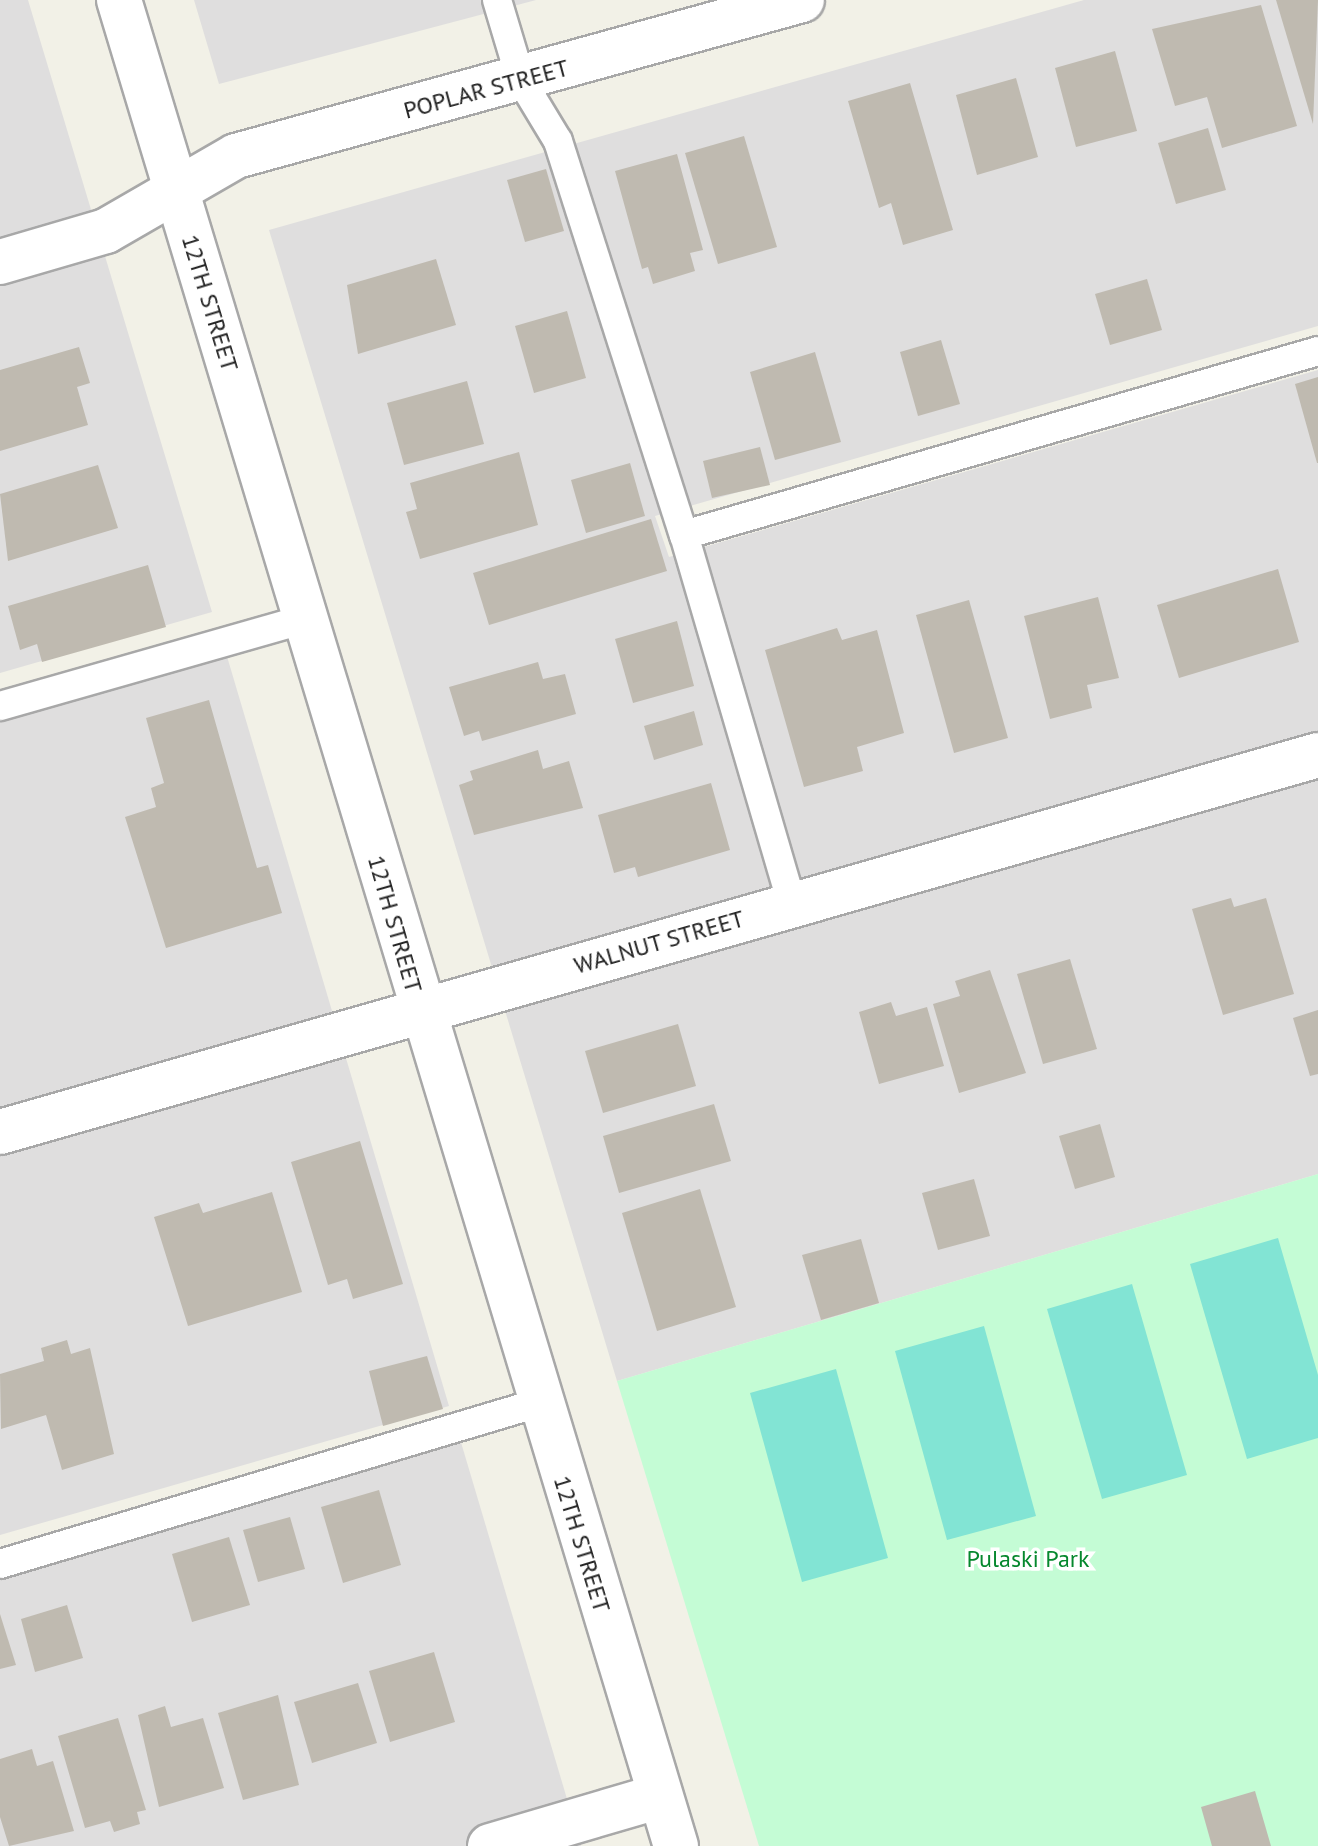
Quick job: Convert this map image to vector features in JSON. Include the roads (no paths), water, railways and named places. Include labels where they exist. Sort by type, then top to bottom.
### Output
[{"type":"street","name":"12TH STREET","points":[[119,0],[538,1403],[676,1846]]},
{"type":"street","name":"POPLAR STREET","points":[[0,262],[106,231],[178,193],[236,156],[521,80],[802,0]]},
{"type":"street","name":"WALNUT STREET","points":[[0,1132],[1318,755]]},
{"type":"street","points":[[490,1846],[660,1796]]},
{"type":"lane","points":[[497,0],[521,80],[558,141],[684,535],[792,904]]},
{"type":"lane","points":[[684,535],[1318,351]]},
{"type":"lane","points":[[0,706],[305,619]]},
{"type":"lane","points":[[0,1564],[538,1403]]},
{"type":"park label","name":"Pulaski Park","points":[[1028,1559]]}]
